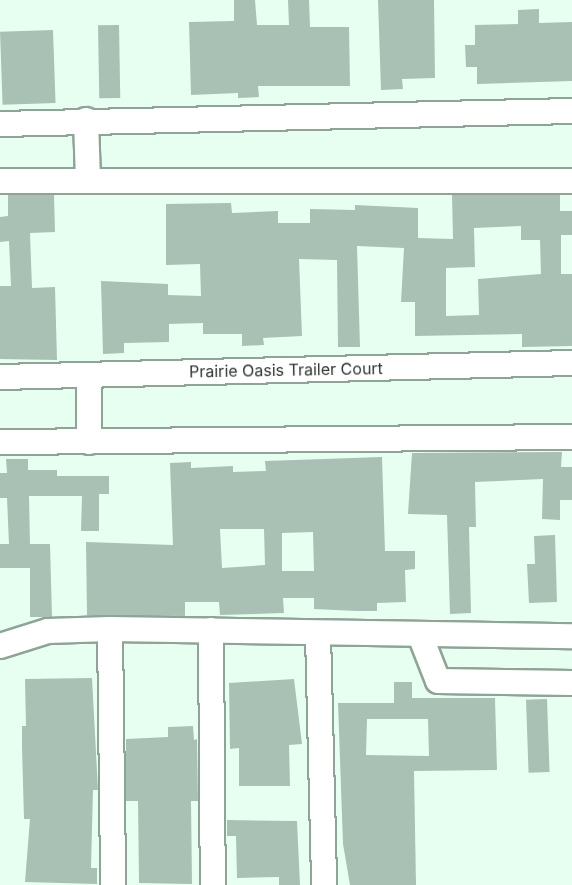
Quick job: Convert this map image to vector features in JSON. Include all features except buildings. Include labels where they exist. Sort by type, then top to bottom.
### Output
[{"type":"street","points":[[0,124],[86,120],[572,111]]},
{"type":"street","points":[[86,120],[88,181]]},
{"type":"street","points":[[0,181],[572,182]]},
{"type":"street","name":"Prairie Oasis Trailer Court","points":[[0,376],[572,363]]},
{"type":"street","points":[[89,375],[89,442]]},
{"type":"street","points":[[0,442],[572,437]]},
{"type":"street","points":[[110,629],[113,885]]},
{"type":"street","points":[[0,646],[48,631],[110,629],[318,634],[572,636]]},
{"type":"street","points":[[211,630],[213,885]]},
{"type":"street","points":[[318,634],[324,885]]},
{"type":"street","points":[[420,635],[438,681],[572,683]]}]
